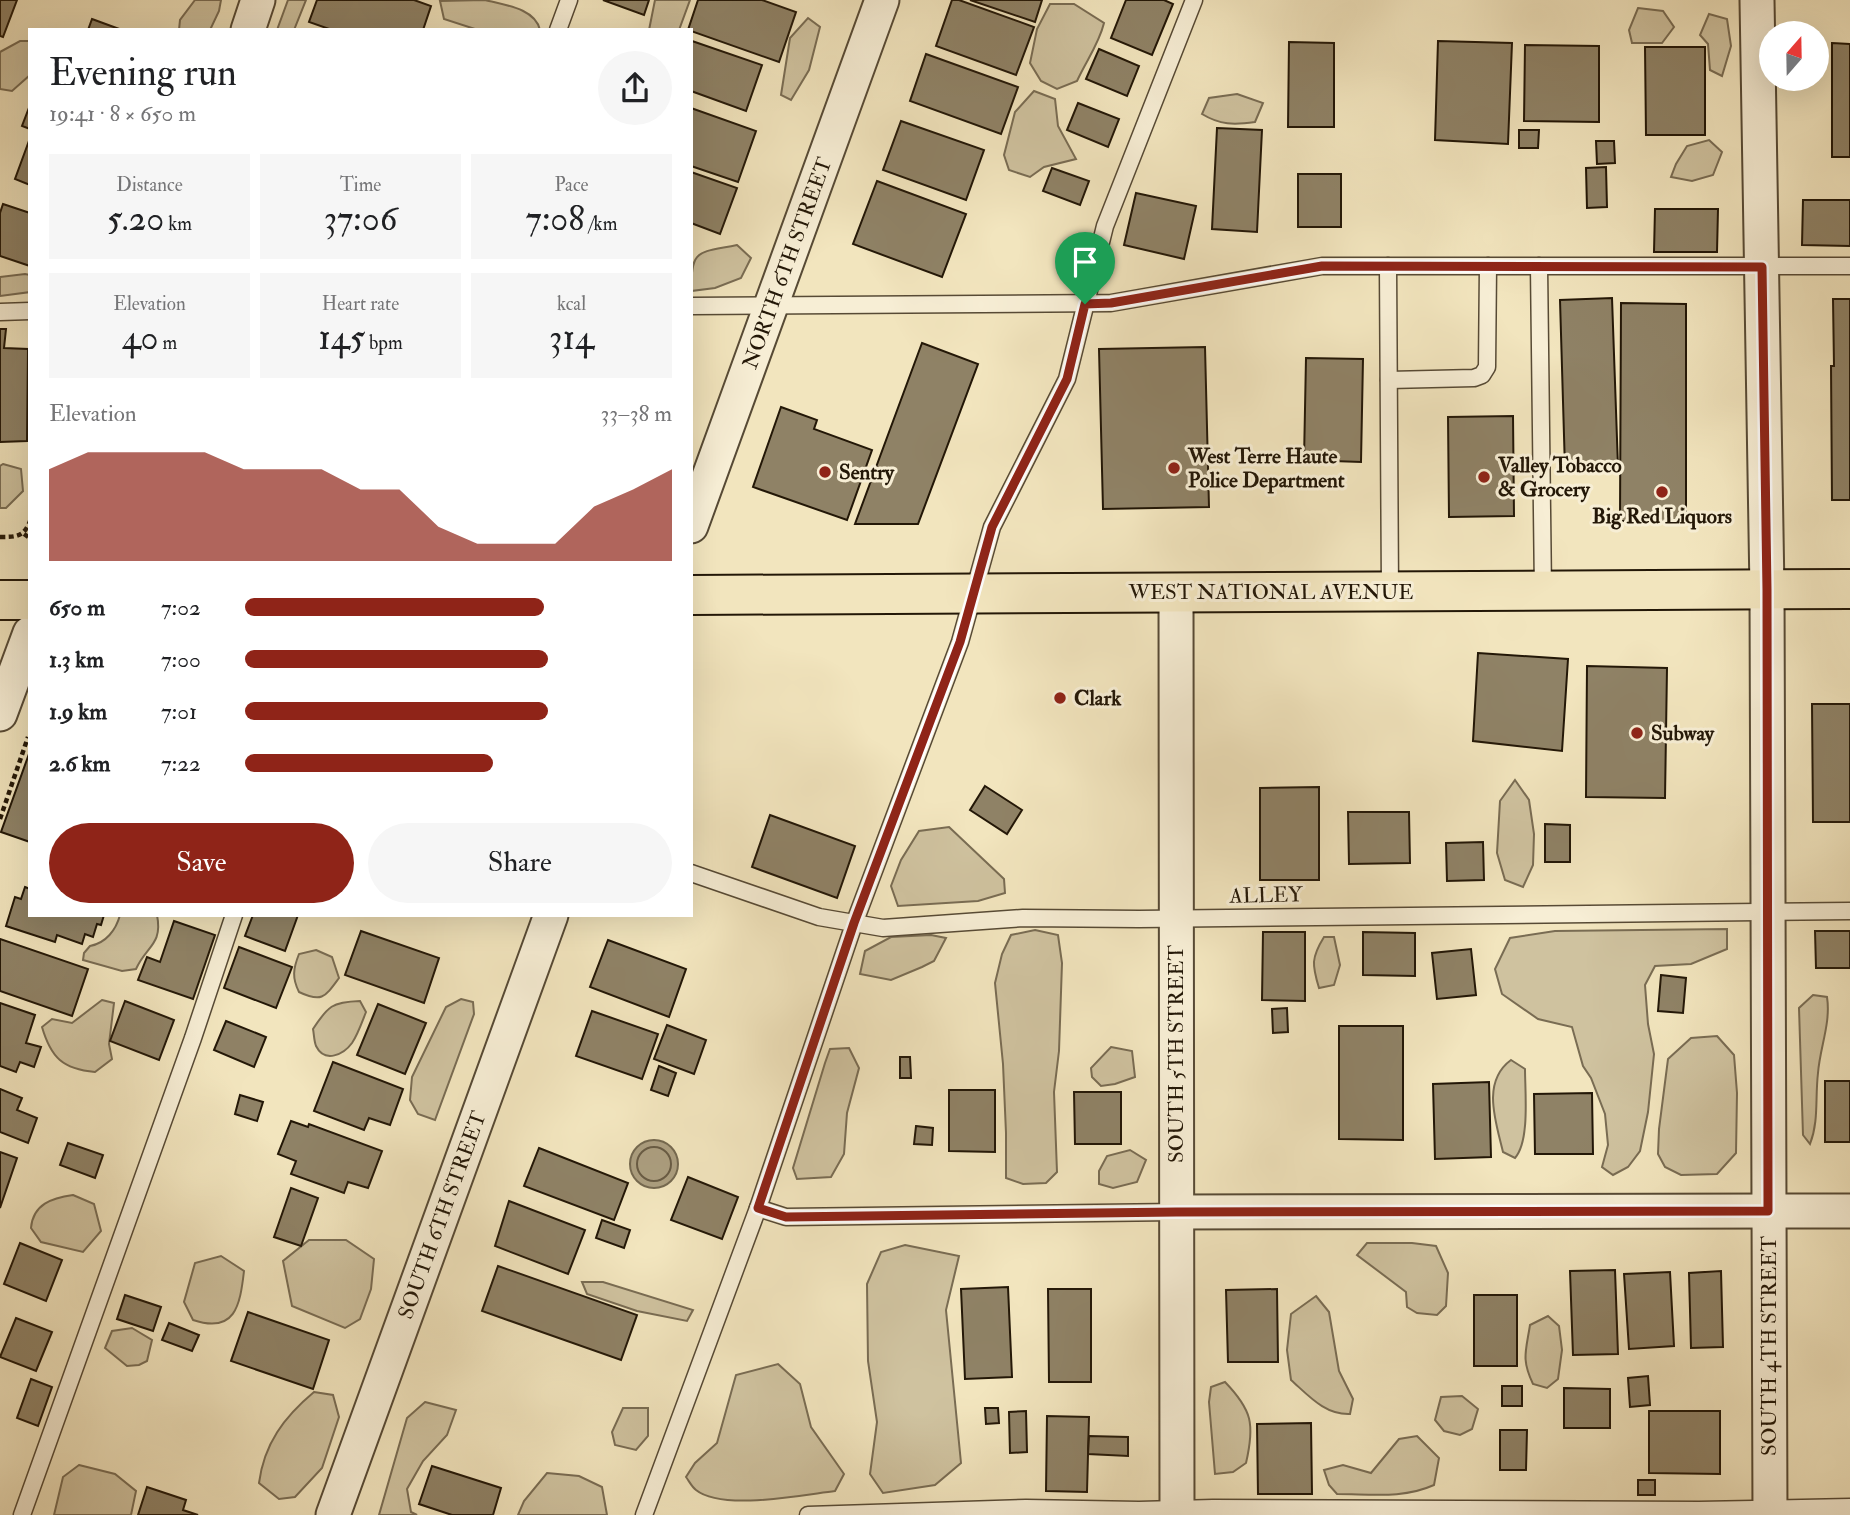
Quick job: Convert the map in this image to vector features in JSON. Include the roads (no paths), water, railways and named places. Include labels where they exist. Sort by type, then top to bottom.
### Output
[{"type":"main road","name":"WEST NATIONAL AVENUE","points":[[693,595],[1850,589]]},
{"type":"main road","points":[[0,600],[28,600]]},
{"type":"street","points":[[249,28],[258,0]]},
{"type":"street","name":"NORTH 6TH STREET","points":[[693,521],[881,0]]},
{"type":"street","name":"SOUTH 4TH STREET","points":[[1757,0],[1767,590],[1770,1511]]},
{"type":"street","name":"SOUTH 5TH STREET","points":[[1176,593],[1177,1512]]},
{"type":"street","points":[[0,713],[28,638]]},
{"type":"street","name":"SOUTH 6TH STREET","points":[[333,1515],[550,917]]},
{"type":"street","points":[[1176,1212],[1850,1211]]},
{"type":"lane","points":[[559,28],[569,0]]},
{"type":"lane","points":[[649,1513],[758,1208],[854,923],[960,642],[992,527],[1067,379],[1105,226],[1194,0]]},
{"type":"lane","points":[[693,306],[1085,304],[1124,301],[1322,266],[1850,266]]},
{"type":"lane","points":[[1388,266],[1390,592]]},
{"type":"lane","points":[[1389,380],[1482,376],[1487,367],[1488,266]]},
{"type":"lane","points":[[1539,266],[1543,592]]},
{"type":"lane","points":[[0,312],[28,311]]},
{"type":"lane","name":"ALLEY","points":[[693,874],[819,917],[883,928],[1023,918],[1850,911]]},
{"type":"lane","points":[[22,1515],[193,1038],[233,917]]},
{"type":"lane","points":[[758,1208],[786,1217],[1176,1212]]},
{"type":"lane","points":[[808,1515],[1026,1508],[1177,1512],[1770,1511],[1850,1507]]},
{"type":"water","points":[[654,1140],[671,1147],[678,1164],[671,1181],[654,1188],[637,1181],[630,1164],[637,1147]]},
{"type":"place","name":"West Terre Haute Police Department","points":[[1174,468]]},
{"type":"place","name":"Sentry","points":[[825,472]]},
{"type":"place","name":"Valley Tobacco & Grocery","points":[[1484,477]]},
{"type":"place","name":"Big Red Liquors","points":[[1662,492]]},
{"type":"place","name":"Clark","points":[[1060,698]]},
{"type":"place","name":"Subway","points":[[1637,733]]}]
